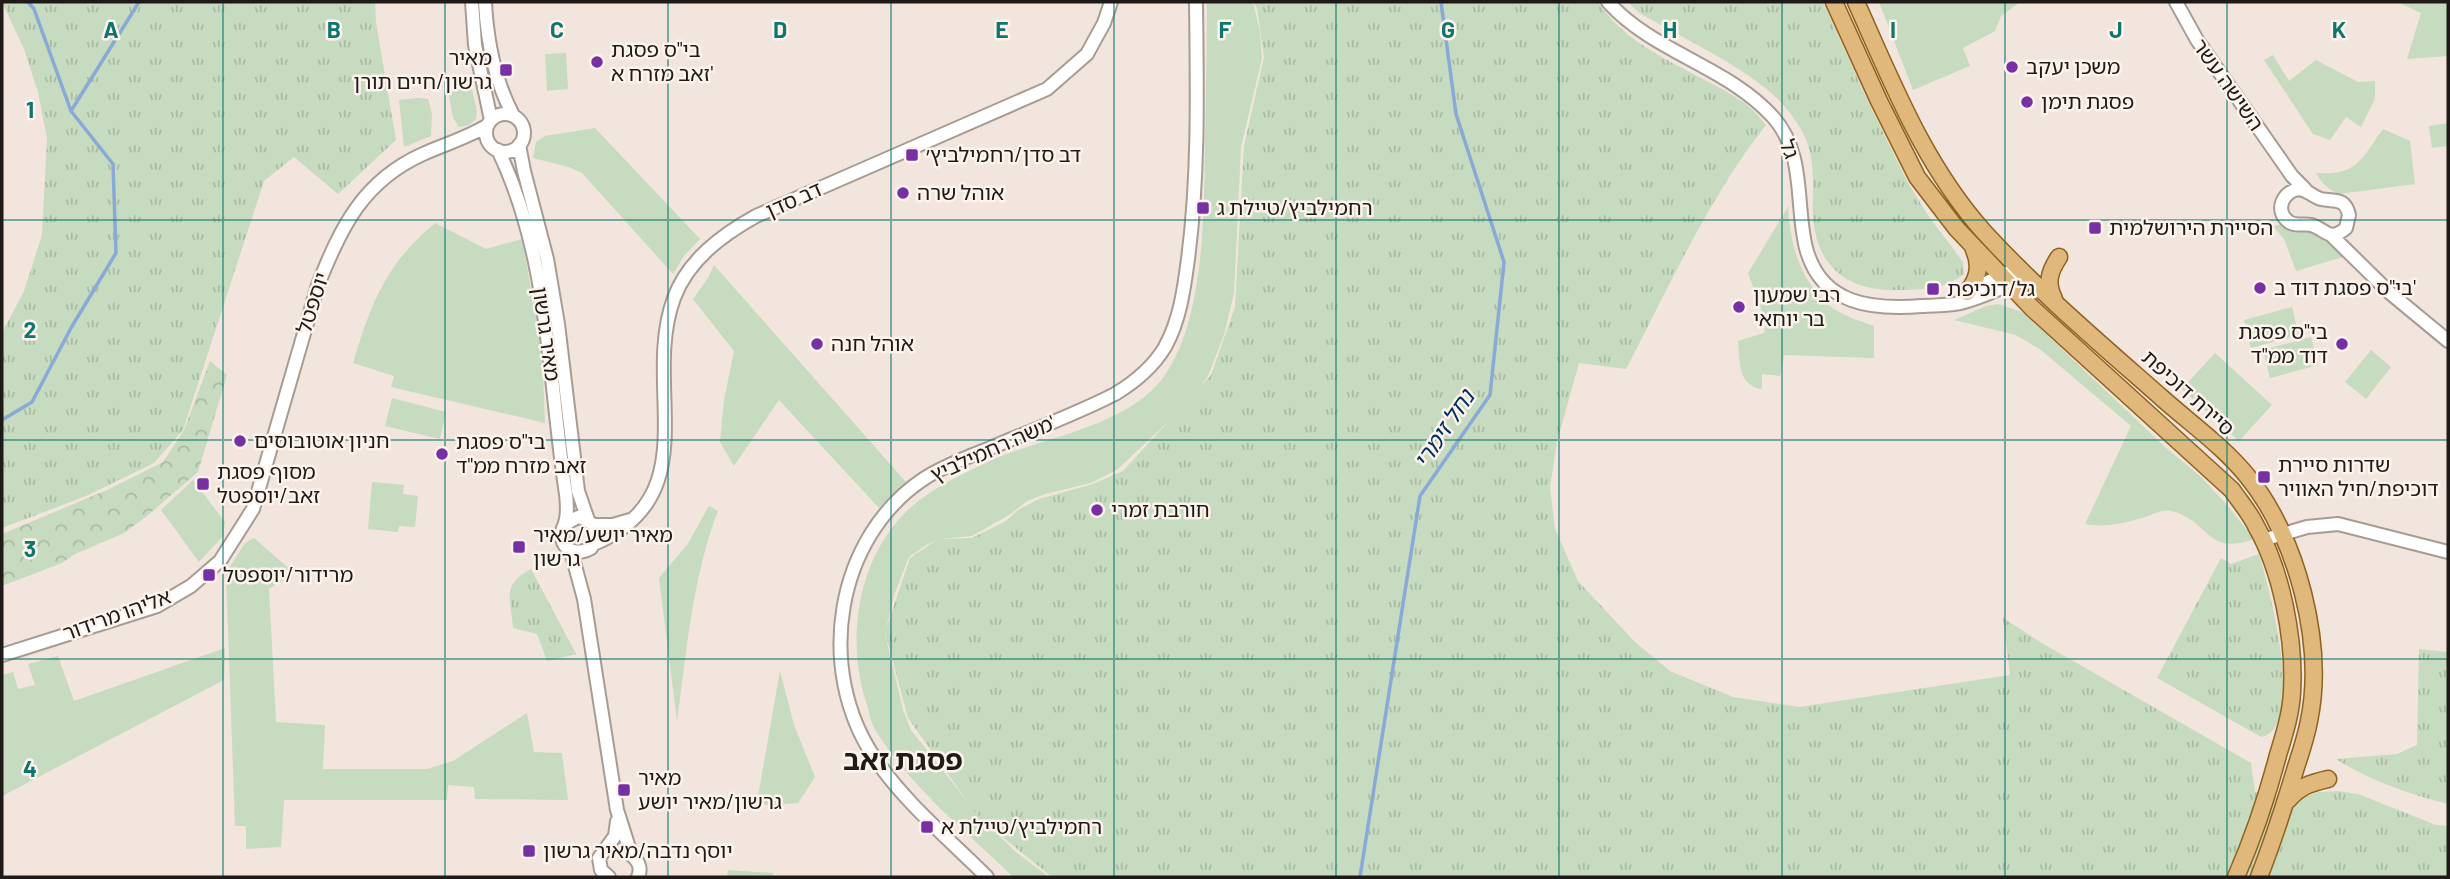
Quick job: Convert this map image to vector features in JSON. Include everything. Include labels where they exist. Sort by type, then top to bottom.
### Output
[{"type":"main road","name":"סיירת דוכיפת","points":[[1835,2],[1879,101],[1917,177],[1973,248],[2005,281],[2232,490],[2256,525],[2265,544],[2279,584],[2287,625],[2292,691],[2289,717],[2270,784],[2236,877]]},
{"type":"main road","name":"סיירת דוכיפת","points":[[1856,2],[1934,166],[1972,218],[2055,301],[2247,476],[2276,517],[2300,579],[2308,621],[2313,688],[2309,721],[2286,802],[2259,877]]},
{"type":"main road","points":[[1967,292],[1974,285],[1978,266],[1973,248]]},
{"type":"main road","points":[[2055,301],[2049,289],[2049,278],[2059,257]]},
{"type":"main road","points":[[2286,802],[2298,788],[2328,779]]},
{"type":"street","points":[[472,2],[475,45],[489,123],[486,135],[494,148],[510,151],[519,145],[523,129],[513,115],[498,83],[491,58],[485,2]]},
{"type":"street","name":"דב סדן","points":[[591,547],[618,533],[645,510],[655,491],[662,463],[670,315],[674,297],[699,259],[725,235],[773,208],[1047,89],[1087,54],[1104,23],[1111,2]]},
{"type":"street","name":"משה רחמילביץ'","points":[[987,877],[901,791],[874,757],[859,730],[846,695],[841,666],[840,636],[845,598],[856,560],[866,542],[898,501],[925,478],[1115,394],[1142,375],[1164,348],[1178,317],[1195,211],[1196,2]]},
{"type":"street","name":"גל","points":[[1608,2],[1635,27],[1736,86],[1775,119],[1795,159],[1799,178],[1801,222],[1807,250],[1812,265],[1829,287],[1852,301],[1869,305],[1884,308],[1916,307],[1964,302],[2024,271]]},
{"type":"street","name":"השישה עשר","points":[[2176,2],[2197,40],[2284,165],[2305,190]]},
{"type":"street","points":[[489,123],[501,114],[513,115]]},
{"type":"street","name":"יוספטל","points":[[246,523],[268,461],[308,316],[331,250],[341,230],[363,199],[390,174],[422,154],[458,140],[489,123]]},
{"type":"street","name":"יוספטל","points":[[458,140],[474,140],[494,148]]},
{"type":"street","name":"מאיר גרשון","points":[[519,145],[547,259],[578,491],[590,522]]},
{"type":"street","name":"מאיר גרשון","points":[[494,148],[520,199],[535,261],[566,494],[565,524]]},
{"type":"street","points":[[2284,165],[2288,177],[2281,208],[2287,220],[2297,225],[2311,225],[2331,235],[2390,293],[2448,341]]},
{"type":"street","points":[[2286,194],[2293,190],[2305,190],[2320,198],[2337,199],[2344,204],[2350,215],[2346,228],[2350,247],[2363,266]]},
{"type":"street","points":[[2331,235],[2346,228]]},
{"type":"street","name":"גל","points":[[1916,307],[2005,281]]},
{"type":"street","points":[[591,547],[580,552],[566,547],[561,537],[565,524],[578,517],[590,522],[613,525],[637,517]]},
{"type":"street","points":[[584,599],[591,547],[597,537],[590,522]]},
{"type":"street","name":"אליהו מרידור","points":[[2,655],[122,618],[174,597],[215,567],[246,523]]},
{"type":"street","points":[[2265,544],[2285,537],[2356,529],[2448,552]]},
{"type":"street","points":[[571,551],[584,599],[617,810],[631,854]]},
{"type":"street","points":[[609,877],[599,865],[599,858],[615,836],[617,810]]},
{"type":"street","points":[[605,849],[621,846],[631,854],[640,866],[638,877]]},
{"type":"green space","points":[[2,2],[375,2],[376,23],[396,140],[338,194],[294,157],[264,181],[183,430],[154,463],[86,496],[2,528],[2,333],[24,291],[42,235],[47,138],[38,92],[24,49]]},
{"type":"green space","points":[[1207,2],[1253,2],[1260,32],[1262,58],[1241,147],[1234,293],[1224,335],[1208,376],[1190,401],[1118,469],[1091,483],[1027,501],[1009,515],[972,536],[939,539],[909,557],[894,595],[885,634],[903,710],[911,730],[978,815],[1017,853],[1049,877],[1013,877],[922,790],[874,728],[860,680],[857,653],[860,600],[867,574],[892,528],[910,508],[928,494],[992,460],[1085,428],[1131,407],[1165,375],[1188,324],[1200,263],[1204,199]]},
{"type":"green space","points":[[1253,2],[1598,2],[1611,19],[1628,34],[1665,59],[1743,102],[1766,125],[1726,181],[1708,212],[1626,369],[1579,363],[1557,442],[1550,487],[1555,529],[1578,581],[1635,642],[1670,671],[1733,697],[1799,707],[2010,675],[2003,618],[2251,763],[2255,792],[2296,800],[2319,792],[2358,794],[2436,825],[2448,826],[2448,877],[1052,877],[980,819],[908,718],[885,632],[910,558],[938,539],[972,538],[1006,521],[1018,510],[1039,499],[1093,484],[1123,471],[1211,375],[1235,307],[1244,146],[1264,57],[1257,8]]},
{"type":"green space","points":[[1628,2],[1823,2],[1907,181],[1927,214],[1963,262],[1964,274],[1942,286],[1881,290],[1865,287],[1839,273],[1821,250],[1816,235],[1811,156],[1805,137],[1789,112],[1772,94],[1737,68],[1638,12]]},
{"type":"green space","points":[[1879,2],[2020,2],[2001,16],[1995,31],[1963,48],[1970,66],[1913,90]]},
{"type":"green space","points":[[2397,2],[2448,2],[2448,56],[2407,59],[2421,13]]},
{"type":"green space","points":[[566,53],[568,89],[547,91],[545,54]]},
{"type":"green space","points":[[2273,55],[2289,81],[2316,60],[2358,82],[2375,81],[2375,99],[2361,127],[2346,117],[2330,140],[2313,134],[2264,60]]},
{"type":"green space","points":[[470,80],[476,119],[469,125],[459,127],[453,118],[447,85]]},
{"type":"green space","points":[[428,99],[432,114],[431,136],[404,147],[399,100]]},
{"type":"green space","points":[[2448,123],[2448,146],[2432,148],[2429,126]]},
{"type":"green space","points":[[595,128],[700,239],[684,256],[673,274],[582,173],[533,158],[536,142],[545,136]]},
{"type":"green space","points":[[2383,129],[2410,141],[2415,184],[2339,194],[2323,183],[2316,173],[2341,172],[2350,168],[2363,157]]},
{"type":"green space","points":[[1788,207],[1791,235],[1805,276],[1813,289],[1834,309],[1874,326],[1874,358],[1784,355],[1780,376],[1762,374],[1762,389],[1754,387],[1744,378],[1738,341],[1764,333],[1766,322],[1748,273]]},
{"type":"green space","points":[[435,223],[486,249],[522,239],[542,350],[545,423],[391,387],[394,376],[353,363],[382,286],[404,254]]},
{"type":"green space","points":[[2283,224],[2316,234],[2343,257],[2296,271],[2284,239],[2273,226]]},
{"type":"green space","points":[[714,265],[906,482],[879,508],[779,400],[734,466],[720,442],[724,400],[734,351],[693,299]]},
{"type":"green space","points":[[1998,304],[2022,312],[2044,332],[2165,447],[2201,477],[2254,539],[2238,543],[2217,540],[2194,522],[2171,511],[2161,511],[2115,524],[2085,524],[2131,426],[2041,350],[2016,335],[1954,320],[1986,306]]},
{"type":"green space","points":[[2292,307],[2299,335],[2251,348],[2244,320]]},
{"type":"green space","points":[[2311,337],[2318,365],[2270,378],[2263,350]]},
{"type":"green space","points":[[2371,350],[2391,367],[2366,399],[2345,382]]},
{"type":"green space","points":[[2215,353],[2272,405],[2239,441],[2182,389]]},
{"type":"green space","points":[[210,361],[227,375],[198,472],[124,533],[75,554],[62,563],[2,586],[2,534],[107,490],[163,462],[184,430]]},
{"type":"green space","points":[[392,398],[446,412],[440,439],[385,426]]},
{"type":"green space","points":[[193,480],[225,522],[223,536],[199,562],[161,510]]},
{"type":"green space","points":[[372,482],[404,485],[403,494],[418,496],[415,527],[399,526],[398,532],[368,529]]},
{"type":"green space","points":[[709,506],[718,511],[696,588],[677,721],[659,578],[687,545]]},
{"type":"green space","points":[[254,538],[294,573],[269,589],[276,722],[325,725],[323,769],[427,769],[453,761],[527,713],[534,752],[562,753],[568,800],[475,799],[474,787],[448,785],[447,800],[284,800],[281,847],[246,849],[246,826],[235,826],[226,573],[245,543]]},
{"type":"green space","points":[[2259,554],[2276,623],[2283,683],[2282,709],[2275,728],[2261,737],[2157,678],[2221,558],[2231,564]]},
{"type":"green space","points":[[531,569],[576,654],[547,661],[537,634],[513,628],[510,593],[515,581]]},
{"type":"green space","points":[[225,648],[224,680],[2,798],[2,675],[13,672],[18,689],[35,685],[28,664],[58,656],[74,701]]},
{"type":"green space","points":[[2419,649],[2448,652],[2448,804],[2390,786],[2336,759],[2397,754],[2417,745]]},
{"type":"green space","points":[[780,671],[794,725],[815,777],[798,803],[766,805],[757,802]]},
{"type":"green space","points":[[728,870],[773,873],[773,877],[727,877]]},
{"type":"waterway","points":[[2,420],[32,402],[71,328],[116,253],[113,164],[71,111],[34,9],[28,2]]},
{"type":"waterway","points":[[71,111],[139,2]]},
{"type":"waterway","name":"נחל זימרי","points":[[1360,877],[1420,496],[1490,395],[1504,262],[1456,114],[1441,2]]},
{"type":"place","name":"בי\"ס פסגת זאב מזרח א'","points":[[597,62]]},
{"type":"place","name":"משכן יעקב","points":[[2012,67]]},
{"type":"place","name":"מאיר גרשון/חיים תורן","points":[[506,70]]},
{"type":"place","name":"פסגת תימן","points":[[2027,102]]},
{"type":"place","name":"דב סדן/רחמילביץ׳","points":[[912,155]]},
{"type":"place","name":"אוהל שרה","points":[[903,193]]},
{"type":"place","name":"רחמילביץ/טיילת ג","points":[[1203,208]]},
{"type":"place","name":"הסיירת הירושלמית","points":[[2095,228]]},
{"type":"place","name":"בי\"ס פסגת דוד ב'","points":[[2260,288]]},
{"type":"place","name":"גל/דוכיפת","points":[[1933,289]]},
{"type":"place","name":"רבי שמעון בר יוחאי","points":[[1739,307]]},
{"type":"place","name":"אוהל חנה","points":[[817,344]]},
{"type":"place","name":"בי\"ס פסגת דוד ממ\"ד","points":[[2342,344]]},
{"type":"place","name":"חניון אוטובוסים","points":[[240,441]]},
{"type":"place","name":"בי\"ס פסגת זאב מזרח ממ\"ד","points":[[442,454]]},
{"type":"place","name":"שדרות סיירת דוכיפת/חיל האוויר","points":[[2264,477]]},
{"type":"place","name":"מסוף פסגת זאב/יוספטל","points":[[203,484]]},
{"type":"place","name":"חורבת זמרי","points":[[1097,510]]},
{"type":"place","name":"מאיר יושע/מאיר גרשון","points":[[519,547]]},
{"type":"place","name":"מרידור/יוספטל","points":[[209,575]]},
{"type":"place","name":"מאיר גרשון/מאיר יושע","points":[[624,790]]},
{"type":"place","name":"רחמילביץ/טיילת א","points":[[927,827]]},
{"type":"place","name":"יוסף נדבה/מאיר גרשון","points":[[529,851]]},
{"type":"district","name":"פסגת זאב","points":[[903,760]]}]
